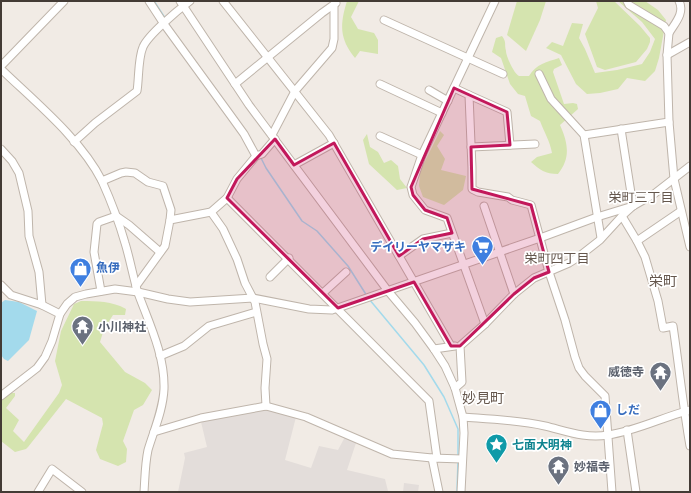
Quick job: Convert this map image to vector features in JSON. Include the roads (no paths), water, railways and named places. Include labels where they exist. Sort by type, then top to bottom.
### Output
[{"type":"street","points":[[64,1],[1,67],[74,142],[95,169],[102,181],[116,216],[137,289],[160,356],[164,375],[164,389],[160,412],[148,451],[144,492]]},
{"type":"street","points":[[149,1],[244,134],[256,156]]},
{"type":"street","points":[[74,142],[95,123],[137,91],[140,57],[143,46],[182,3],[190,1]]},
{"type":"street","points":[[223,1],[269,56],[330,135],[452,346]]},
{"type":"street","points":[[627,1],[629,5],[664,26],[669,33]]},
{"type":"street","points":[[679,1],[682,6],[682,12],[669,33],[667,55],[669,122],[674,179],[690,247]]},
{"type":"street","points":[[484,324],[447,218],[425,210],[413,195],[411,187],[422,155],[468,59],[492,2]]},
{"type":"street","points":[[182,3],[234,84],[434,349],[445,366],[455,388],[463,417],[461,492]]},
{"type":"street","points":[[234,84],[336,3]]},
{"type":"street","points":[[170,220],[211,212],[227,198],[237,179],[256,156],[262,154],[273,137],[295,91],[332,48],[336,3]]},
{"type":"street","points":[[384,20],[503,74]]},
{"type":"street","points":[[667,55],[689,46]]},
{"type":"street","points":[[538,74],[551,99],[584,135],[601,238]]},
{"type":"street","points":[[380,84],[442,113]]},
{"type":"street","points":[[454,88],[507,112],[510,145]]},
{"type":"street","points":[[429,90],[448,101]]},
{"type":"street","points":[[469,95],[472,189],[478,192],[508,197],[512,200],[531,205],[549,272],[565,320],[575,357],[585,376],[605,396],[612,492]]},
{"type":"street","points":[[584,135],[669,122]]},
{"type":"street","points":[[621,129],[633,206]]},
{"type":"street","points":[[380,136],[422,155]]},
{"type":"street","points":[[294,165],[334,143]]},
{"type":"street","points":[[471,147],[535,144]]},
{"type":"street","points":[[2,152],[12,161],[16,168],[24,192],[28,211],[29,236],[39,272],[42,305]]},
{"type":"street","points":[[434,349],[460,346],[514,294],[534,278],[577,258],[601,238],[633,206],[654,194],[690,166]]},
{"type":"street","points":[[102,181],[121,173],[135,173],[148,182],[163,186],[171,210],[165,246],[137,289]]},
{"type":"street","points":[[227,198],[289,258],[429,401],[434,458],[439,492]]},
{"type":"street","points":[[484,206],[514,294]]},
{"type":"street","points":[[1,396],[36,368],[45,357],[52,341],[60,314],[67,304],[75,297],[115,289],[137,289],[168,299],[190,302],[253,298],[308,309],[324,310],[338,308],[499,253],[597,217],[633,206]]},
{"type":"street","points":[[637,241],[681,211]]},
{"type":"street","points":[[211,212],[223,229],[237,259],[245,283],[253,298],[267,359],[265,388],[266,406]]},
{"type":"street","points":[[116,216],[129,225],[160,252]]},
{"type":"street","points":[[102,291],[94,252],[97,224],[116,216]]},
{"type":"street","points":[[622,216],[645,257],[658,301],[663,328],[673,326],[687,411],[690,446]]},
{"type":"street","points":[[399,256],[423,239],[452,233]]},
{"type":"street","points":[[270,277],[289,258]]},
{"type":"street","points":[[323,293],[346,272]]},
{"type":"street","points":[[1,285],[11,295],[42,305],[60,314]]},
{"type":"street","points":[[160,356],[184,346],[208,326],[256,312]]},
{"type":"street","points":[[455,388],[462,382],[460,346]]},
{"type":"street","points":[[154,432],[201,418],[266,406],[306,417],[392,454],[462,459]]},
{"type":"street","points":[[463,417],[545,426],[572,433],[593,436],[609,435],[687,411]]},
{"type":"street","points":[[627,430],[636,492]]},
{"type":"street","points":[[38,492],[52,469],[82,492]]},
{"type":"water","points":[[5,300],[19,302],[37,311],[29,340],[8,361],[1,355],[1,303]]},
{"type":"waterway","points":[[154,1],[165,18]]},
{"type":"waterway","points":[[168,23],[172,30]]},
{"type":"waterway","points":[[261,158],[266,168],[302,221],[317,231],[348,266],[367,296]]},
{"type":"waterway","points":[[369,299],[424,365],[444,397],[458,429],[458,457]]},
{"type":"waterway","points":[[457,492],[458,460]]},
{"type":"place","name":"デイリーヤマザキ","points":[[482,266]]},
{"type":"place","name":"魚伊","points":[[80,288]]},
{"type":"place","name":"小川神社","points":[[82,346]]},
{"type":"place","name":"威徳寺","points":[[660,392]]},
{"type":"place","name":"しだ","points":[[601,430]]},
{"type":"place","name":"七面大明神","points":[[496,464]]},
{"type":"place","name":"妙福寺","points":[[559,486]]},
{"type":"district","name":"栄町三丁目","points":[[641,197]]},
{"type":"district","name":"栄町四丁目","points":[[557,258]]},
{"type":"district","name":"栄町","points":[[663,281]]},
{"type":"district","name":"妙見町","points":[[483,398]]}]
